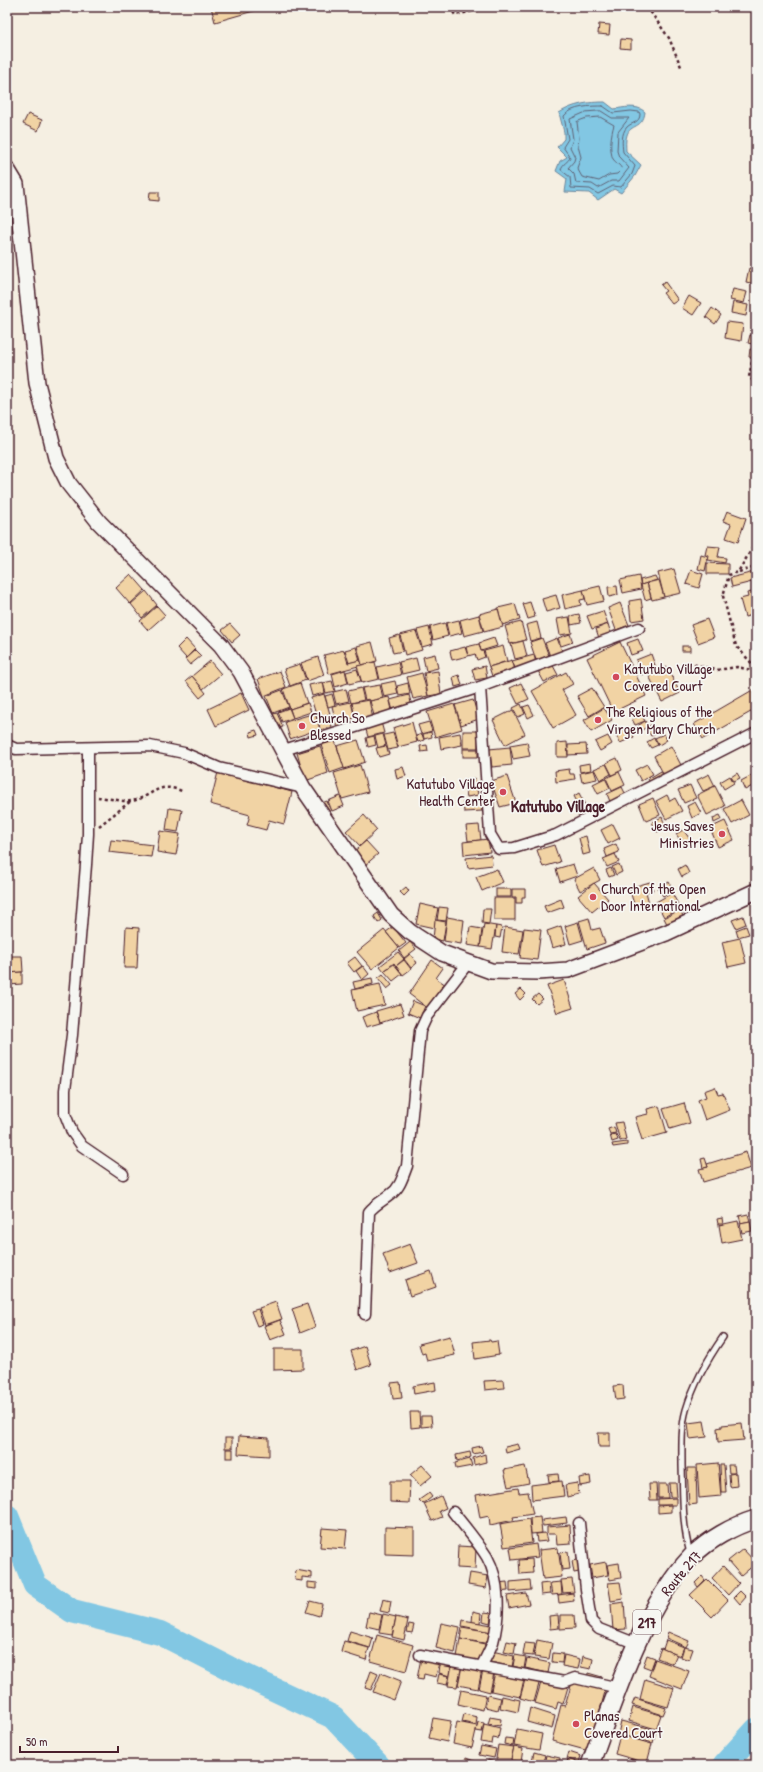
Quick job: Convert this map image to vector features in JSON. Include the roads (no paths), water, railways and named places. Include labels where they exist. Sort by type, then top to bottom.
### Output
[{"type":"main road","name":"Route 217","points":[[590,1765],[637,1644],[658,1601],[691,1557],[705,1545],[732,1528],[756,1519]]},
{"type":"street","points":[[7,169],[16,184],[36,383],[56,458],[69,484],[98,522],[221,644],[241,672],[303,788],[391,914],[410,932],[442,953],[491,971],[538,972],[568,970],[666,933],[756,891]]},
{"type":"street","points":[[284,750],[480,687],[638,628]]},
{"type":"street","points":[[480,687],[490,834],[499,849],[514,848],[556,835],[756,733]]},
{"type":"street","points":[[7,745],[16,750],[150,746],[184,753],[219,768],[303,788]]},
{"type":"street","points":[[88,749],[88,834],[72,1035],[65,1090],[65,1114],[72,1132],[82,1146],[123,1174]]},
{"type":"street","points":[[365,1314],[368,1212],[374,1205],[393,1193],[401,1182],[407,1166],[420,1031],[427,1016],[468,963]]},
{"type":"street","points":[[454,1512],[487,1557],[493,1573],[497,1598],[493,1642],[481,1667]]},
{"type":"street","points":[[579,1523],[591,1621],[599,1629],[637,1644]]},
{"type":"street","points":[[420,1655],[564,1682],[575,1678],[619,1688]]},
{"type":"lane","points":[[691,1557],[685,1534],[683,1486],[682,1442],[685,1411],[700,1372],[723,1336]]},
{"type":"water","points":[[605,102],[614,109],[634,107],[645,112],[642,121],[631,129],[626,137],[626,151],[641,165],[635,176],[621,193],[614,189],[598,200],[589,193],[565,192],[567,179],[556,171],[560,161],[567,157],[557,147],[564,139],[564,132],[559,113],[570,107],[581,104]]},
{"type":"waterway","points":[[7,1516],[35,1585],[72,1611],[160,1633],[229,1668],[333,1717],[378,1765]]},
{"type":"waterway","points":[[724,1765],[756,1730]]},
{"type":"place","name":"Katutubo Village Covered Court","points":[[616,677]]},
{"type":"place","name":"The Religious of the Virgen Mary Church","points":[[598,720]]},
{"type":"place","name":"Church So Blessed","points":[[302,726]]},
{"type":"place","name":"Katutubo Village Health Center","points":[[503,792]]},
{"type":"place","name":"Jesus Saves Ministries","points":[[722,834]]},
{"type":"place","name":"Church of the Open Door International","points":[[593,897]]},
{"type":"place","name":"Planas Covered Court","points":[[576,1724]]},
{"type":"district","name":"Katutubo Village","points":[[558,806]]}]
